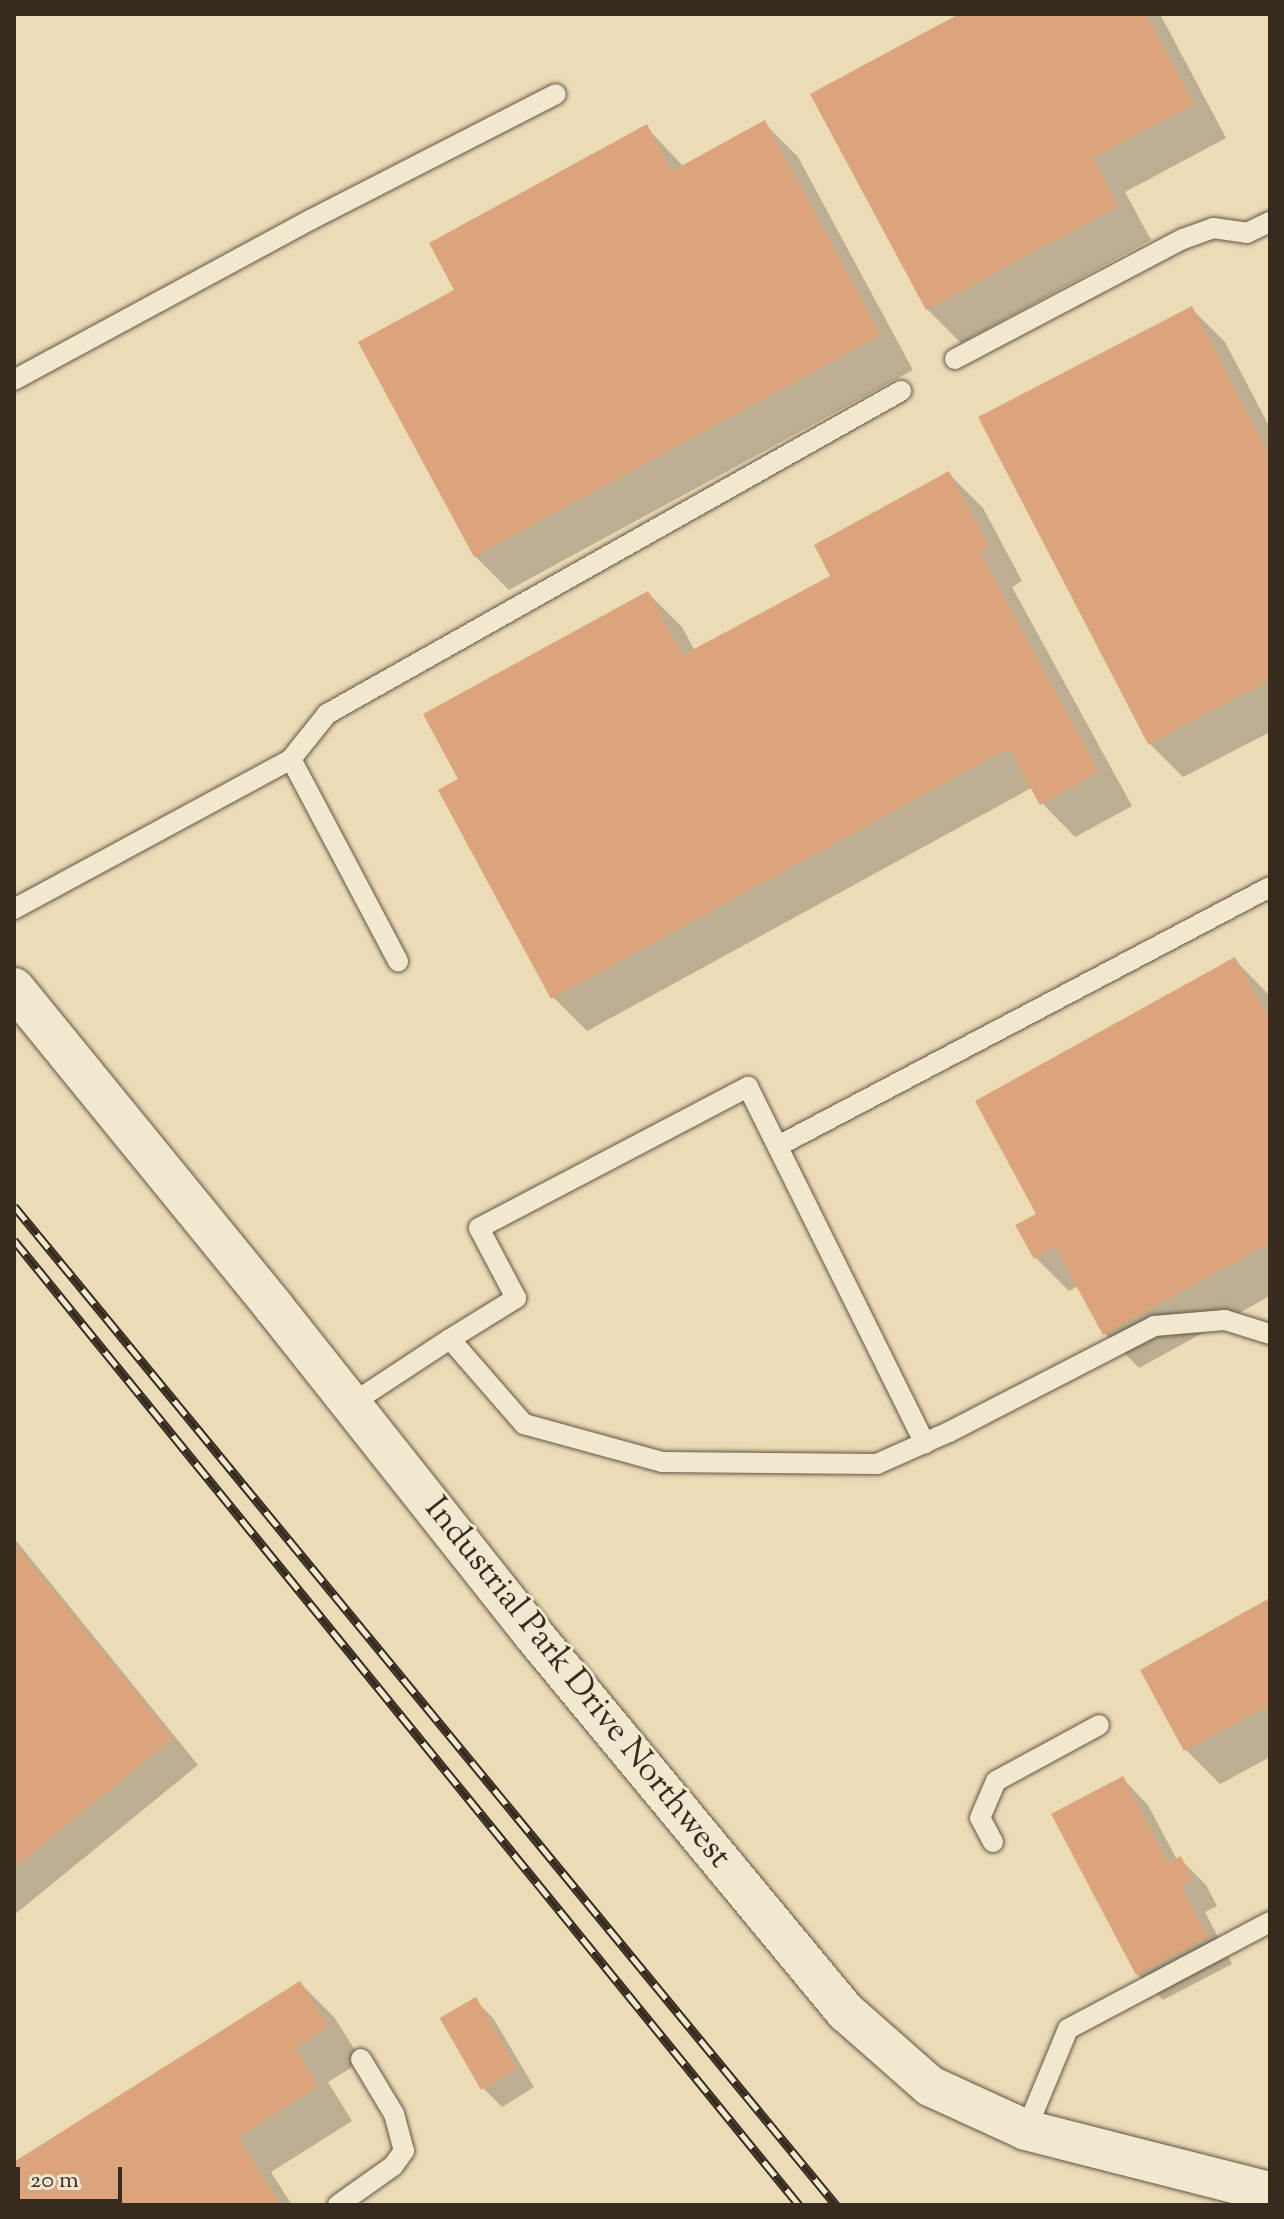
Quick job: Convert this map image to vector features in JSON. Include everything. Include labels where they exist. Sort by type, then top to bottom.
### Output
[{"type":"street","name":"Industrial Park Drive Northwest","points":[[14,988],[533,1634],[846,2012],[930,2086],[1026,2130],[1270,2192]]},
{"type":"lane","points":[[14,380],[310,220],[556,94]]},
{"type":"lane","points":[[955,359],[1183,239],[1213,228],[1247,233],[1270,222]]},
{"type":"lane","points":[[14,909],[291,759],[327,714],[901,391]]},
{"type":"lane","points":[[291,759],[398,961]]},
{"type":"lane","points":[[778,1146],[1270,887]]},
{"type":"lane","points":[[351,1404],[516,1298],[479,1228],[748,1087],[925,1443]]},
{"type":"lane","points":[[450,1339],[524,1424],[662,1462],[877,1464],[925,1443],[1154,1326],[1225,1320],[1270,1334]]},
{"type":"lane","points":[[993,1842],[980,1818],[996,1781],[1099,1725]]},
{"type":"lane","points":[[1026,2130],[1068,2029],[1270,1922]]},
{"type":"lane","points":[[338,2205],[393,2166],[404,2151],[394,2114],[361,2059]]},
{"type":"building","points":[[959,14],[1146,14],[1194,104],[1093,158],[1119,206],[926,310],[810,94]]},
{"type":"building","points":[[765,120],[881,335],[474,557],[358,342],[454,290],[429,243],[647,124],[672,171]]},
{"type":"building","points":[[1192,306],[1270,456],[1270,680],[1148,744],[978,417]]},
{"type":"building","points":[[949,471],[990,547],[980,552],[1099,772],[1040,805],[1009,748],[551,999],[438,790],[458,779],[423,714],[648,591],[683,655],[830,576],[814,545]]},
{"type":"building","points":[[1235,957],[1270,1020],[1270,1243],[1103,1335],[1055,1247],[1034,1259],[1015,1225],[1036,1214],[975,1101]]},
{"type":"building","points":[[14,1542],[173,1738],[14,1868]]},
{"type":"building","points":[[1270,1598],[1270,1714],[1266,1707],[1184,1751],[1140,1670]]},
{"type":"building","points":[[1123,1776],[1168,1863],[1181,1856],[1193,1880],[1181,1886],[1208,1937],[1136,1975],[1051,1814]]},
{"type":"building","points":[[300,1981],[329,2026],[295,2048],[319,2086],[238,2137],[281,2205],[14,2205],[14,2162]]},
{"type":"building","points":[[476,1997],[518,2069],[481,2090],[440,2018]]},
{"type":"railway","points":[[14,1206],[836,2205]]},
{"type":"railway","points":[[14,1240],[799,2205]]}]
